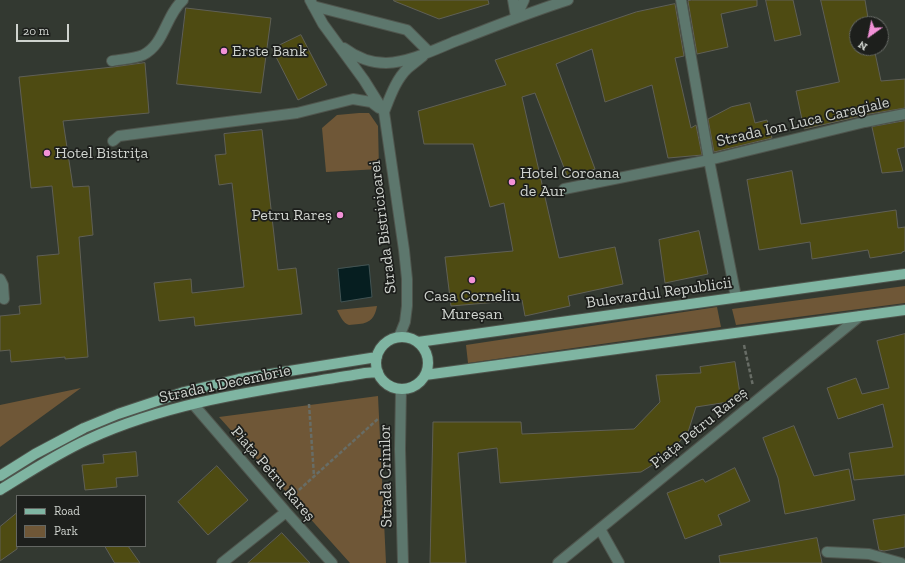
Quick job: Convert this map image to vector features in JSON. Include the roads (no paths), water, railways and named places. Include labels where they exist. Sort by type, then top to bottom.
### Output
[{"type":"main road","name":"Bulevardul Republicii","points":[[418,342],[905,274]]},
{"type":"main road","points":[[425,375],[905,310]]},
{"type":"main road","points":[[399,337],[406,337],[418,342],[424,349],[428,358],[428,366],[421,381],[415,386],[401,389],[387,384],[378,372],[376,364],[380,350],[385,343],[399,337]]},
{"type":"main road","name":"Strada 1 Decembrie","points":[[0,476],[35,454],[84,428],[118,414],[184,392],[240,379],[377,357]]},
{"type":"main road","name":"Strada 1 Decembrie","points":[[0,490],[41,465],[89,439],[153,415],[193,404],[365,373],[378,372]]},
{"type":"street","points":[[112,61],[142,56],[153,49],[159,42],[170,16],[183,0]]},
{"type":"street","points":[[513,0],[516,17]]},
{"type":"street","points":[[516,17],[524,0]]},
{"type":"street","points":[[337,43],[351,53],[369,61],[386,63],[403,60],[429,52],[516,17],[568,0]]},
{"type":"street","points":[[681,0],[709,160],[736,297]]},
{"type":"street","points":[[311,3],[408,30],[429,52]]},
{"type":"street","name":"Strada Bistricioarei","points":[[311,3],[323,24],[364,80],[384,112],[407,279],[407,306],[399,337]]},
{"type":"street","points":[[113,141],[119,136],[297,113],[354,99],[371,102],[384,112],[400,78],[408,68],[429,52]]},
{"type":"street","name":"Strada Ion Luca Caragiale","points":[[564,189],[709,160],[851,125],[905,114]]},
{"type":"street","points":[[0,279],[3,285],[4,299]]},
{"type":"street","name":"Piața Petru Rareș","points":[[558,563],[860,316]]},
{"type":"street","name":"Strada Crinilor","points":[[401,389],[400,449],[403,563]]},
{"type":"street","name":"Piața Petru Rareș","points":[[193,404],[283,509],[332,563]]},
{"type":"street","points":[[222,563],[283,509]]},
{"type":"street","points":[[600,529],[620,563]]},
{"type":"street","points":[[827,552],[869,554],[901,563]]},
{"type":"water","points":[[369,265],[372,297],[341,302],[338,269]]},
{"type":"place","name":"Erste Bank","points":[[224,51]]},
{"type":"place","name":"Hotel Bistrița","points":[[47,153]]},
{"type":"place","name":"Hotel Coroana de Aur","points":[[512,182]]},
{"type":"place","name":"Petru Rareș","points":[[340,215]]},
{"type":"place","name":"Casa Corneliu Mureșan","points":[[472,280]]}]
